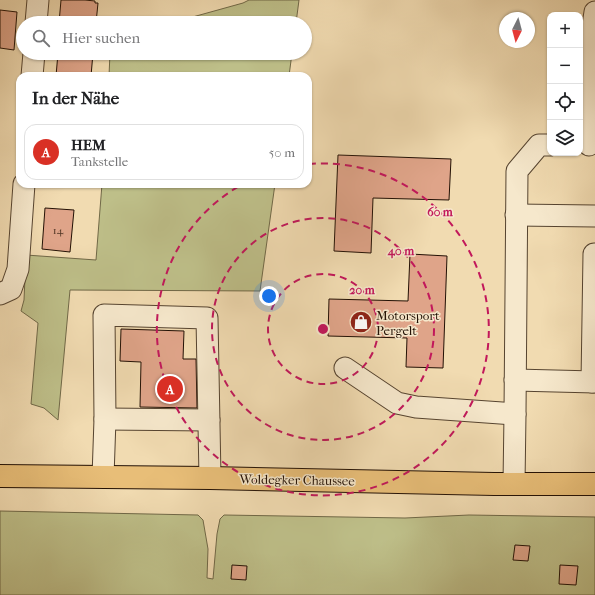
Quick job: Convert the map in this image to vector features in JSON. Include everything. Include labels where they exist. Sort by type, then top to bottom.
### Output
[{"type":"main road","name":"Woldegker Chaussee","points":[[0,476],[595,484]]},
{"type":"street","points":[[37,16],[38,0]]},
{"type":"street","points":[[588,145],[590,45],[595,12]]},
{"type":"street","points":[[32,72],[33,60]]},
{"type":"street","points":[[514,484],[517,171],[539,145],[547,145]]},
{"type":"street","points":[[6,291],[18,269],[24,188]]},
{"type":"street","points":[[516,214],[595,216]]},
{"type":"street","points":[[515,380],[593,382],[594,254]]},
{"type":"street","points":[[103,477],[104,315],[207,318],[210,478]]},
{"type":"street","points":[[345,368],[397,403],[416,407],[515,414]]},
{"type":"street","points":[[104,419],[209,420]]},
{"type":"green space","points":[[249,0],[299,0],[297,16],[196,16]]},
{"type":"green space","points":[[110,60],[291,60],[290,72],[109,72]]},
{"type":"green space","points":[[102,188],[274,188],[260,291],[70,290],[58,420],[44,408],[31,404],[38,323],[21,311],[24,300],[26,255],[96,260]]},
{"type":"green space","points":[[0,511],[198,515],[203,520],[208,549],[207,578],[213,579],[217,534],[220,519],[224,515],[405,518],[469,515],[595,517],[595,595],[0,595]]},
{"type":"building","points":[[61,0],[85,0],[95,1],[95,3],[98,3],[97,16],[60,16]]},
{"type":"building","points":[[0,10],[17,12],[14,50],[0,48]]},
{"type":"building","points":[[57,60],[92,60],[91,72],[56,72]]},
{"type":"building","points":[[338,155],[451,159],[449,200],[373,198],[371,253],[334,251]]},
{"type":"building","points":[[45,208],[74,210],[70,252],[42,249]]},
{"type":"building","points":[[410,254],[447,256],[443,368],[406,367],[407,338],[328,336],[329,299],[408,301]]},
{"type":"building","points":[[121,329],[184,331],[183,359],[196,359],[197,408],[140,407],[141,362],[120,361]]},
{"type":"building","points":[[515,545],[530,546],[528,561],[513,560]]},
{"type":"building","points":[[232,565],[247,566],[246,580],[231,579]]},
{"type":"building","points":[[560,565],[578,566],[576,585],[559,584]]},
{"type":"place","name":"Motorsport Pergelt","points":[[361,322]]},
{"type":"place","name":"HEM","points":[[170,389]]}]
